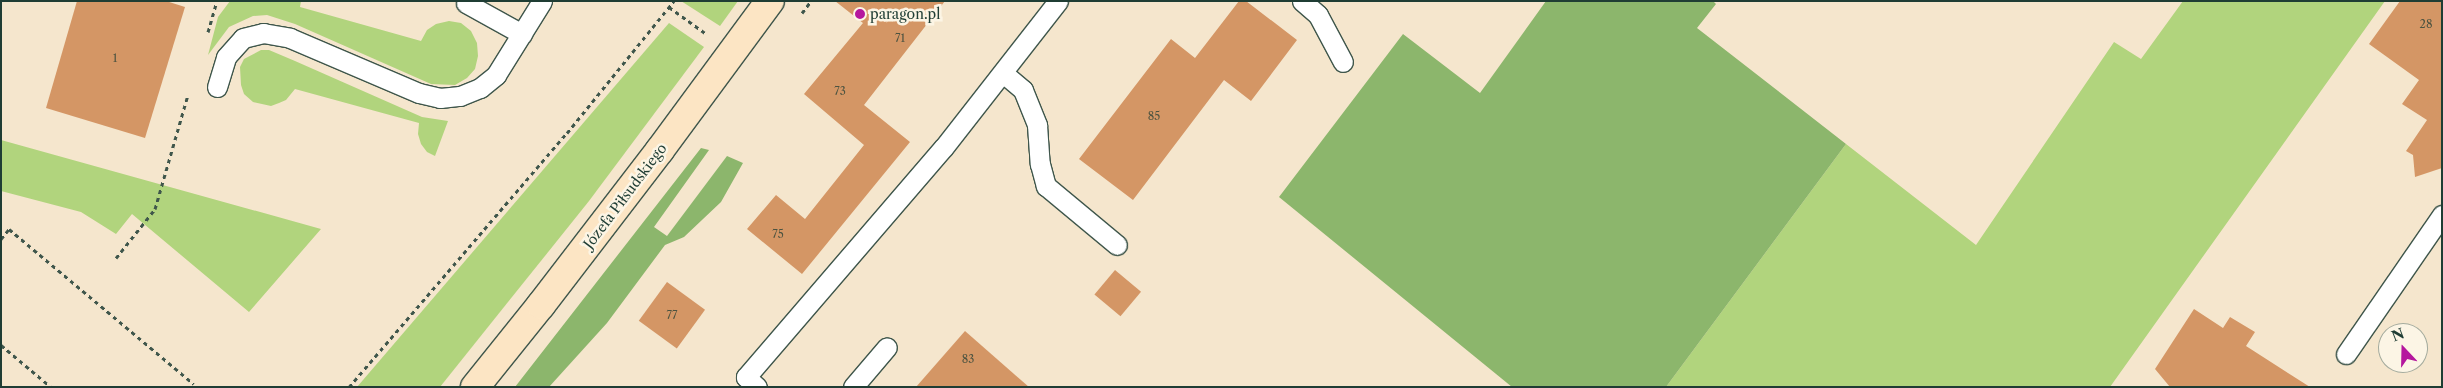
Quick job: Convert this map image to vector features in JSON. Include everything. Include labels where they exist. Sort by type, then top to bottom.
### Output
[{"type":"street","name":"Józefa Piłsudskiego","points":[[475,387],[648,166],[770,1]]},
{"type":"lane","points":[[217,87],[226,57],[243,38],[263,33],[290,38],[419,93],[440,98],[460,96],[480,88],[496,75],[542,1]]},
{"type":"lane","points":[[756,387],[746,377],[938,155],[1058,1]]},
{"type":"lane","points":[[1302,1],[1318,14],[1343,62]]},
{"type":"lane","points":[[466,3],[522,34]]},
{"type":"lane","points":[[1003,73],[1023,90],[1037,125],[1040,164],[1046,186],[1117,245]]},
{"type":"lane","points":[[2346,354],[2442,215]]},
{"type":"lane","points":[[853,387],[887,347]]},
{"type":"path","points":[[206,36],[217,1]]},
{"type":"path","points":[[349,387],[568,133],[674,1]]},
{"type":"path","points":[[669,7],[710,36]]},
{"type":"path","points":[[116,258],[155,209],[189,93]]},
{"type":"path","points":[[1,239],[9,229],[194,384]]},
{"type":"path","points":[[1,345],[51,387]]},
{"type":"green space","points":[[230,1],[301,1],[300,7],[421,41],[427,30],[436,24],[449,21],[461,23],[471,31],[477,43],[478,56],[475,69],[467,78],[455,85],[431,84],[295,24],[267,15],[253,16],[229,27],[208,55],[218,17]]},
{"type":"green space","points":[[681,1],[738,1],[720,26]]},
{"type":"green space","points":[[1546,1],[1713,1],[1716,4],[1697,28],[1846,144],[1666,387],[1512,387],[1279,197],[1403,34],[1480,93]]},
{"type":"green space","points":[[2183,1],[2385,1],[2110,387],[1666,387],[1846,144],[1976,245],[2114,42],[2141,59]]},
{"type":"green space","points":[[669,23],[704,47],[589,201],[440,387],[357,387]]},
{"type":"green space","points":[[261,50],[269,50],[422,117],[448,121],[435,156],[427,152],[421,144],[418,134],[419,123],[295,89],[286,100],[271,106],[253,102],[244,94],[241,85],[240,67],[244,59]]},
{"type":"green space","points":[[1,140],[321,229],[249,312],[132,214],[116,234],[81,212],[1,191]]},
{"type":"green space","points":[[701,148],[709,150],[654,227],[667,236],[727,156],[743,163],[721,202],[684,237],[665,245],[607,323],[549,387],[515,387]]},
{"type":"building","points":[[77,1],[166,1],[185,7],[145,138],[46,108]]},
{"type":"building","points":[[835,1],[945,1],[864,105],[910,142],[802,274],[747,229],[776,195],[805,219],[864,145],[804,94],[863,23]]},
{"type":"building","points":[[1239,1],[1246,1],[1297,40],[1251,101],[1224,80],[1133,200],[1079,159],[1171,39],[1195,58]]},
{"type":"building","points":[[2400,1],[2442,1],[2442,168],[2415,177],[2413,155],[2406,151],[2427,120],[2402,104],[2419,80],[2369,44]]},
{"type":"building","points":[[1115,270],[1141,292],[1120,316],[1094,295]]},
{"type":"building","points":[[667,282],[705,310],[677,348],[639,321]]},
{"type":"building","points":[[2194,309],[2223,328],[2230,317],[2255,332],[2246,346],[2310,387],[2170,387],[2155,369]]},
{"type":"building","points":[[965,331],[1029,387],[916,387]]},
{"type":"place","name":"paragon.pl","points":[[860,14]]}]
